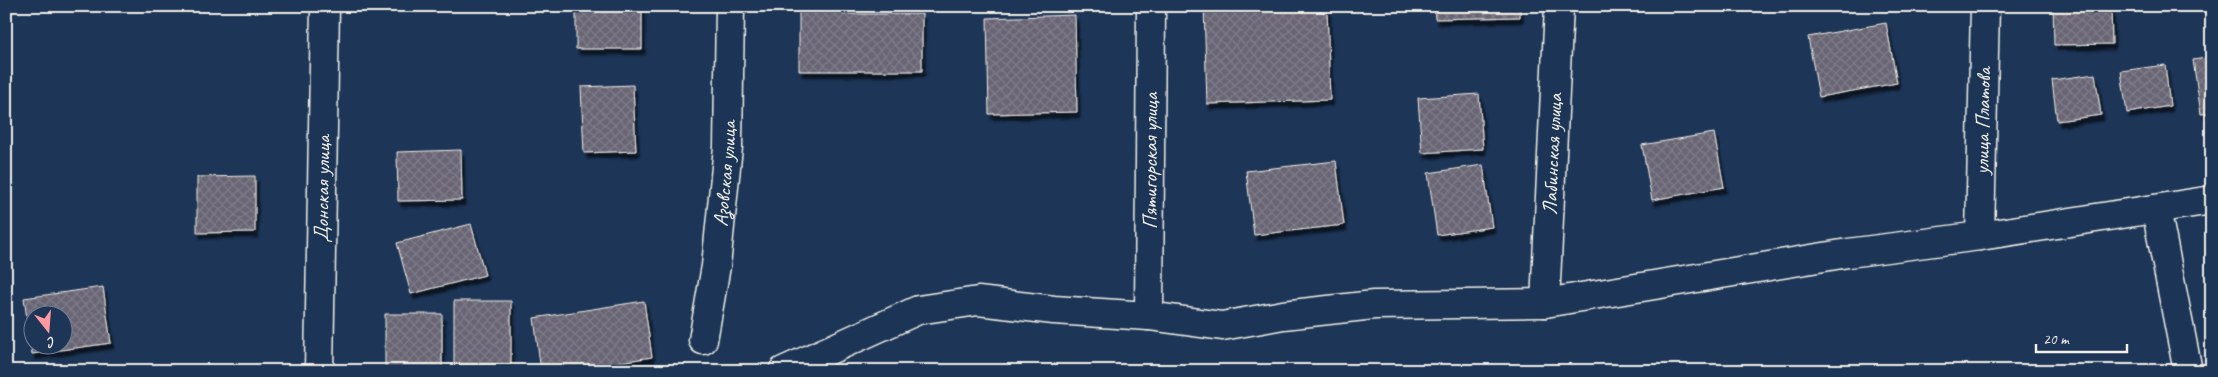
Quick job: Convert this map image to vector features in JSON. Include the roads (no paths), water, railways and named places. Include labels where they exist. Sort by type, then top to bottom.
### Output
[{"type":"street","name":"Донская улица","points":[[319,371],[324,6]]},
{"type":"street","name":"Азовская улица","points":[[703,340],[716,266],[728,147],[730,6]]},
{"type":"street","name":"Пятигорская улица","points":[[1149,316],[1151,6]]},
{"type":"street","name":"Лабинская улица","points":[[1546,303],[1559,6]]},
{"type":"street","name":"улица Платова","points":[[1980,236],[1985,6]]},
{"type":"street","points":[[783,371],[918,310],[978,301],[1054,310],[1149,316],[1222,326],[1283,315],[1374,305],[1546,303],[1848,253],[1980,236],[2212,200]]},
{"type":"street","points":[[2156,209],[2188,371]]}]
